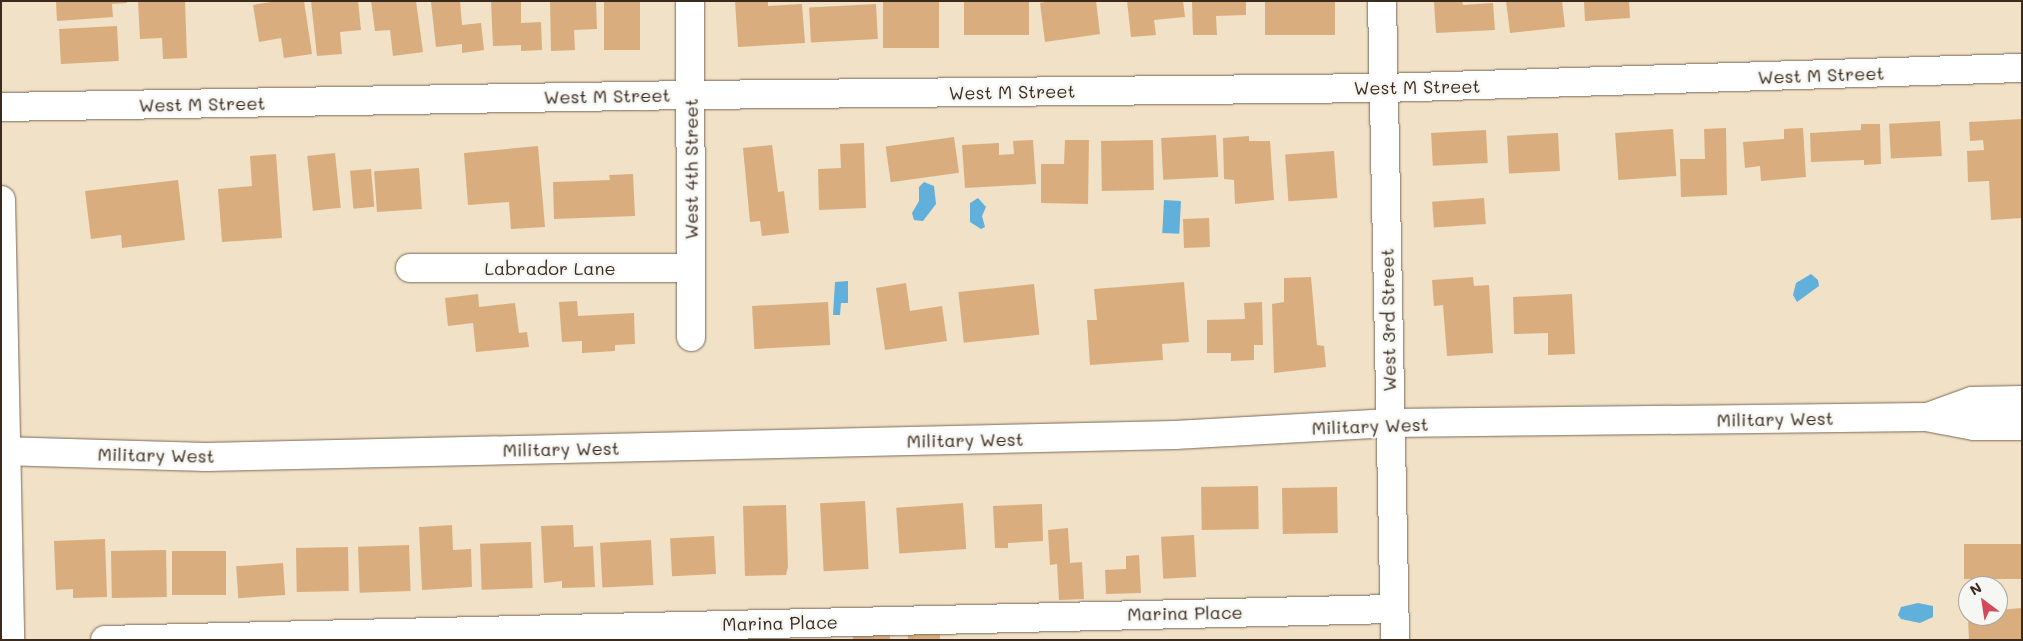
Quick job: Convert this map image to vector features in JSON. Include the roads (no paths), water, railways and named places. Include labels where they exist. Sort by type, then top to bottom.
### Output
[{"type":"street","name":"West 4th Street","points":[[690,1],[691,337]]},
{"type":"street","name":"West 3rd Street","points":[[1382,1],[1395,640]]},
{"type":"street","name":"West M Street","points":[[1,107],[691,95],[1384,88],[2022,68]]},
{"type":"street","points":[[1,200],[6,394],[2,452],[10,640]]},
{"type":"street","name":"Labrador Lane","points":[[410,268],[691,268]]},
{"type":"street","name":"Military West","points":[[1926,417],[1972,401],[2022,400]]},
{"type":"street","name":"Military West","points":[[2,452],[216,456],[1175,435],[1391,423],[1926,417],[1974,426],[2022,426]]},
{"type":"street","name":"Marina Place","points":[[105,640],[698,632],[1394,609]]},
{"type":"water","points":[[924,182],[934,186],[936,204],[923,221],[914,220],[912,213],[919,201],[919,187]]},
{"type":"water","points":[[978,198],[986,207],[982,216],[985,227],[981,229],[970,222],[970,203]]},
{"type":"water","points":[[1164,200],[1181,201],[1179,234],[1162,233]]},
{"type":"water","points":[[1811,274],[1818,280],[1819,286],[1797,302],[1793,295],[1796,283]]},
{"type":"water","points":[[848,281],[848,303],[841,303],[840,315],[833,315],[835,282]]},
{"type":"water","points":[[1918,603],[1933,606],[1933,617],[1920,623],[1901,619],[1898,615],[1901,607]]}]
